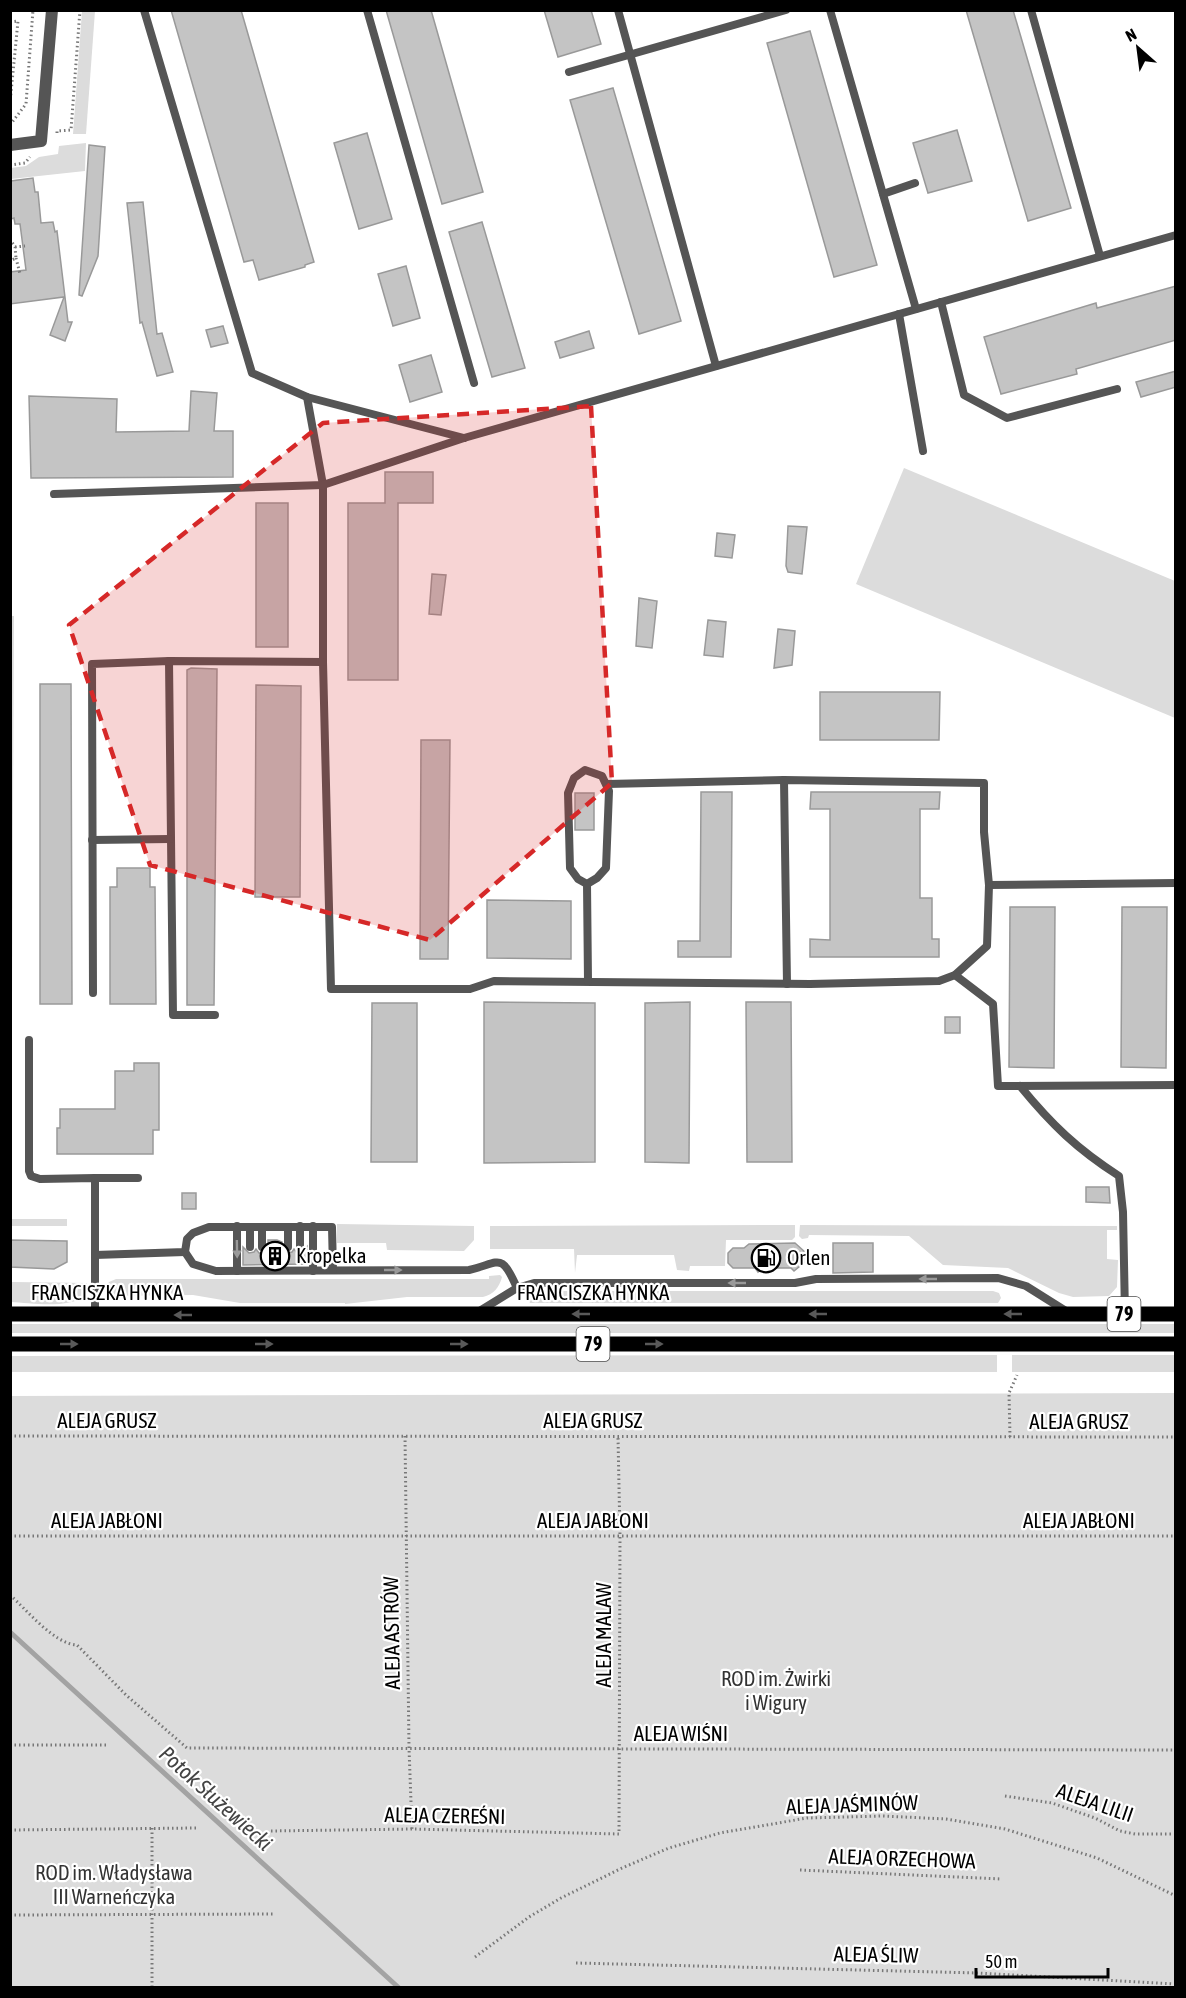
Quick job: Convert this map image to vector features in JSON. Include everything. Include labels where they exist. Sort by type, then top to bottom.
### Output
[{"type":"main road","name":"FRANCISZKA HYNKA","points":[[10,1314],[1176,1314]]},
{"type":"main road","name":"79","points":[[10,1344],[1176,1344]]},
{"type":"street","points":[[10,146],[41,141],[52,10]]},
{"type":"lane","points":[[144,10],[252,373],[307,397],[464,438]]},
{"type":"lane","points":[[367,10],[474,383]]},
{"type":"lane","points":[[618,10],[716,366]]},
{"type":"lane","points":[[569,72],[786,10]]},
{"type":"lane","points":[[830,10],[916,309]]},
{"type":"lane","points":[[1032,10],[1100,256]]},
{"type":"lane","points":[[883,194],[915,183]]},
{"type":"lane","points":[[54,494],[323,485],[464,438],[1176,235]]},
{"type":"lane","points":[[941,302],[963,395],[1007,418],[1117,389]]},
{"type":"lane","points":[[899,314],[923,451]]},
{"type":"lane","points":[[307,397],[323,485],[323,662],[331,989],[470,989],[494,981],[787,984],[939,981],[956,975],[987,946],[988,885],[984,831],[984,783],[784,780],[607,784]]},
{"type":"lane","points":[[93,993],[92,664],[169,661],[323,662]]},
{"type":"lane","points":[[169,661],[173,1015],[215,1015]]},
{"type":"lane","points":[[585,770],[602,776],[609,791],[606,868],[597,878],[587,884],[578,879],[570,868],[568,793],[574,778],[585,770]]},
{"type":"lane","points":[[784,780],[787,984]]},
{"type":"lane","points":[[93,840],[170,839]]},
{"type":"lane","points":[[988,885],[1176,883]]},
{"type":"lane","points":[[587,884],[588,981]]},
{"type":"lane","points":[[956,975],[993,1004],[998,1086],[1176,1085]]},
{"type":"lane","points":[[29,1040],[28,1171],[31,1176],[40,1179],[138,1178]]},
{"type":"lane","points":[[1020,1086],[1046,1118],[1086,1155],[1119,1176],[1123,1212],[1125,1314]]},
{"type":"lane","points":[[95,1178],[95,1315]]},
{"type":"lane","points":[[237,1226],[237,1271]]},
{"type":"lane","points":[[313,1226],[313,1271]]},
{"type":"lane","points":[[333,1270],[332,1227],[209,1227],[193,1233],[187,1239],[185,1252],[193,1264],[216,1271],[237,1271],[250,1268],[300,1268],[313,1271],[469,1270],[490,1262],[501,1263],[506,1267],[517,1288]]},
{"type":"lane","points":[[250,1227],[250,1247]]},
{"type":"lane","points":[[262,1227],[262,1247]]},
{"type":"lane","points":[[288,1227],[288,1247]]},
{"type":"lane","points":[[300,1227],[300,1247]]},
{"type":"lane","points":[[95,1255],[185,1252]]},
{"type":"lane","points":[[474,1314],[517,1288],[534,1282],[795,1283],[816,1279],[998,1278],[1026,1286],[1072,1314]]},
{"type":"path","points":[[10,125],[26,104],[33,10]]},
{"type":"path","points":[[56,140],[57,130],[71,130],[80,10]]},
{"type":"path","points":[[10,22],[18,21],[10,104]]},
{"type":"path","points":[[10,165],[25,163],[32,155]]},
{"type":"path","points":[[10,239],[15,247],[20,274]]},
{"type":"path","points":[[15,247],[25,246]]},
{"type":"path","points":[[10,261],[16,258]]},
{"type":"path","points":[[1010,1437],[1009,1393],[1017,1375]]},
{"type":"path","name":"ALEJA GRUSZ","points":[[10,1436],[1176,1437]]},
{"type":"path","name":"ALEJA ASTRÓW","points":[[405,1436],[412,1829]]},
{"type":"path","name":"ALEJA MALAW","points":[[618,1437],[619,1834]]},
{"type":"path","name":"ALEJA JABŁONI","points":[[10,1536],[1176,1536]]},
{"type":"path","name":"ALEJA WIŚNI","points":[[10,1595],[57,1639],[70,1645],[76,1645],[126,1695],[188,1748],[1176,1750]]},
{"type":"path","points":[[10,1745],[107,1745]]},
{"type":"path","name":"ALEJA LILII","points":[[1005,1796],[1052,1803],[1127,1832],[1176,1834]]},
{"type":"path","name":"ALEJA JAŚMINÓW","points":[[475,1957],[529,1917],[561,1898],[669,1848],[720,1833],[807,1818],[883,1816],[946,1819],[1005,1829],[1097,1858],[1176,1896]]},
{"type":"path","points":[[152,1828],[152,1988]]},
{"type":"path","points":[[10,1830],[196,1828]]},
{"type":"path","name":"ALEJA CZEREŚNI","points":[[271,1832],[412,1829],[619,1834]]},
{"type":"path","name":"ALEJA ORZECHOWA","points":[[800,1870],[1002,1879]]},
{"type":"path","points":[[10,1915],[275,1914]]},
{"type":"path","name":"ALEJA ŚLIW","points":[[576,1963],[978,1972],[1176,1984]]},
{"type":"highlighted area","points":[[591,406],[612,783],[430,940],[150,865],[69,625],[323,423]]},
{"type":"green space","points":[[82,11],[95,11],[86,134],[73,134]]},
{"type":"green space","points":[[86,143],[85,171],[11,179],[11,168],[26,166],[39,157],[58,154],[59,146]]},
{"type":"green space","points":[[904,468],[1175,581],[1175,718],[856,584]]},
{"type":"green space","points":[[10,616],[14,616],[11,1193],[10,1193]]},
{"type":"green space","points":[[11,1219],[67,1219],[67,1226],[11,1226]]},
{"type":"green space","points":[[337,1224],[474,1226],[474,1240],[464,1251],[387,1250],[386,1243],[337,1243]]},
{"type":"green space","points":[[795,1225],[795,1237],[792,1240],[726,1240],[725,1266],[690,1266],[689,1271],[677,1270],[674,1255],[577,1255],[575,1273],[574,1249],[490,1249],[490,1226]]},
{"type":"green space","points":[[800,1225],[1117,1226],[1117,1230],[1107,1230],[1107,1259],[1118,1260],[1117,1287],[1109,1296],[1073,1297],[1059,1293],[1008,1268],[943,1265],[909,1236],[809,1235],[808,1238],[802,1239],[799,1236]]},
{"type":"green space","points":[[500,1275],[502,1277],[498,1287],[483,1297],[407,1297],[345,1304],[240,1303],[193,1295],[108,1296],[104,1291],[109,1282],[116,1279],[489,1279],[489,1276]]},
{"type":"green space","points":[[11,1282],[87,1283],[84,1296],[78,1300],[49,1304],[11,1302]]},
{"type":"green space","points":[[530,1291],[993,1291],[999,1293],[1001,1298],[998,1303],[530,1303],[527,1297]]},
{"type":"green space","points":[[10,1324],[1175,1324],[1176,1333],[11,1333]]},
{"type":"green space","points":[[997,1355],[997,1372],[10,1372],[11,1356]]},
{"type":"green space","points":[[1012,1355],[1175,1355],[1175,1372],[1012,1372]]},
{"type":"green space","name":"ROD im. Żwirki i Wigury","points":[[1175,1393],[1175,1987],[11,1987],[11,1396]]},
{"type":"building","points":[[171,10],[241,10],[314,262],[305,267],[259,280],[253,260],[244,262]]},
{"type":"building","points":[[386,10],[431,10],[483,192],[442,204]]},
{"type":"building","points":[[544,10],[591,10],[601,44],[558,57]]},
{"type":"building","points":[[966,10],[1013,10],[1071,208],[1028,221]]},
{"type":"building","points":[[810,31],[877,265],[834,277],[767,43]]},
{"type":"building","points":[[613,88],[681,321],[639,334],[570,100]]},
{"type":"building","points":[[957,130],[972,181],[928,193],[913,143]]},
{"type":"building","points":[[367,133],[392,219],[359,229],[334,143]]},
{"type":"building","points":[[89,145],[105,147],[98,256],[82,296],[79,295]]},
{"type":"building","points":[[33,178],[35,192],[38,192],[41,223],[53,222],[55,232],[57,231],[68,322],[72,322],[65,341],[50,335],[64,297],[10,304],[10,272],[26,270],[20,224],[15,224],[14,218],[11,219],[11,181]]},
{"type":"building","points":[[143,202],[157,334],[162,333],[173,372],[157,376],[142,322],[140,323],[127,203]]},
{"type":"building","points":[[482,222],[525,368],[492,377],[449,232]]},
{"type":"building","points":[[406,266],[420,318],[393,326],[378,274]]},
{"type":"building","points":[[1176,286],[1176,340],[1076,369],[1077,374],[1001,394],[984,337],[1096,303],[1097,308]]},
{"type":"building","points":[[223,326],[228,343],[211,347],[206,330]]},
{"type":"building","points":[[589,331],[594,348],[560,358],[555,342]]},
{"type":"building","points":[[431,355],[442,392],[410,402],[399,365]]},
{"type":"building","points":[[1176,371],[1176,387],[1141,397],[1136,382]]},
{"type":"building","points":[[191,391],[217,393],[214,431],[233,431],[233,477],[31,478],[29,396],[117,399],[116,432],[189,431]]},
{"type":"building","points":[[385,472],[433,472],[433,503],[398,503],[398,680],[348,680],[348,503],[385,503]]},
{"type":"building","points":[[256,503],[288,503],[288,647],[256,647]]},
{"type":"building","points":[[788,526],[807,527],[802,574],[788,572],[786,566]]},
{"type":"building","points":[[717,533],[735,535],[732,558],[715,556]]},
{"type":"building","points":[[432,574],[446,575],[441,615],[429,614]]},
{"type":"building","points":[[639,598],[657,601],[652,648],[636,646]]},
{"type":"building","points":[[708,620],[726,622],[723,657],[704,655]]},
{"type":"building","points":[[778,629],[795,631],[792,665],[774,668]]},
{"type":"building","points":[[191,668],[217,669],[214,1005],[187,1005],[187,670]]},
{"type":"building","points":[[40,684],[71,684],[72,1004],[40,1004]]},
{"type":"building","points":[[256,685],[301,686],[300,897],[255,897]]},
{"type":"building","points":[[820,692],[940,692],[939,740],[820,740]]},
{"type":"building","points":[[421,740],[450,740],[448,959],[420,959]]},
{"type":"building","points":[[701,792],[732,792],[731,957],[678,957],[678,941],[700,941]]},
{"type":"building","points":[[811,792],[940,792],[939,809],[920,809],[920,898],[932,898],[932,939],[939,939],[939,957],[810,957],[810,939],[830,940],[830,809],[810,809]]},
{"type":"building","points":[[575,793],[594,793],[594,830],[575,830]]},
{"type":"building","points":[[117,868],[150,868],[150,887],[155,887],[156,1004],[110,1004],[110,887],[117,887]]},
{"type":"building","points":[[487,900],[571,901],[571,959],[487,958]]},
{"type":"building","points":[[1010,907],[1055,907],[1054,1068],[1009,1067]]},
{"type":"building","points":[[1122,907],[1167,907],[1166,1068],[1121,1067]]},
{"type":"building","points":[[484,1002],[595,1003],[595,1162],[484,1163]]},
{"type":"building","points":[[690,1002],[689,1163],[645,1162],[645,1003]]},
{"type":"building","points":[[746,1002],[791,1002],[792,1162],[747,1162]]},
{"type":"building","points":[[372,1003],[417,1003],[417,1162],[371,1162]]},
{"type":"building","points":[[945,1017],[960,1017],[960,1033],[945,1033]]},
{"type":"building","points":[[134,1063],[159,1063],[159,1130],[153,1130],[153,1154],[57,1154],[60,1109],[115,1109],[115,1071],[134,1071]]},
{"type":"building","points":[[1086,1187],[1109,1187],[1110,1203],[1086,1202]]},
{"type":"building","points":[[182,1193],[196,1193],[196,1209],[182,1209]]},
{"type":"building","points":[[10,1240],[67,1241],[67,1262],[54,1269],[10,1267]]},
{"type":"building","name":"Kropelka","points":[[268,1240],[282,1242],[282,1250],[287,1253],[294,1249],[297,1253],[303,1253],[307,1247],[307,1264],[243,1265],[243,1247],[249,1253],[256,1249],[259,1253],[265,1253],[268,1250]]},
{"type":"building","name":"Orlen","points":[[795,1243],[805,1252],[805,1262],[794,1271],[791,1268],[762,1268],[758,1272],[755,1268],[733,1268],[728,1263],[728,1253],[733,1248],[744,1248],[749,1244]]},
{"type":"building","points":[[833,1243],[873,1243],[873,1272],[833,1273]]},
{"type":"waterway","name":"Potok Służewiecki","points":[[10,1632],[399,1988]]},
{"type":"place","name":"Kropelka","points":[[275,1256]]},
{"type":"place","name":"Orlen","points":[[766,1258]]},
{"type":"park label","name":"ROD im. Władysława III Warneńczyka","points":[[114,1885]]}]
